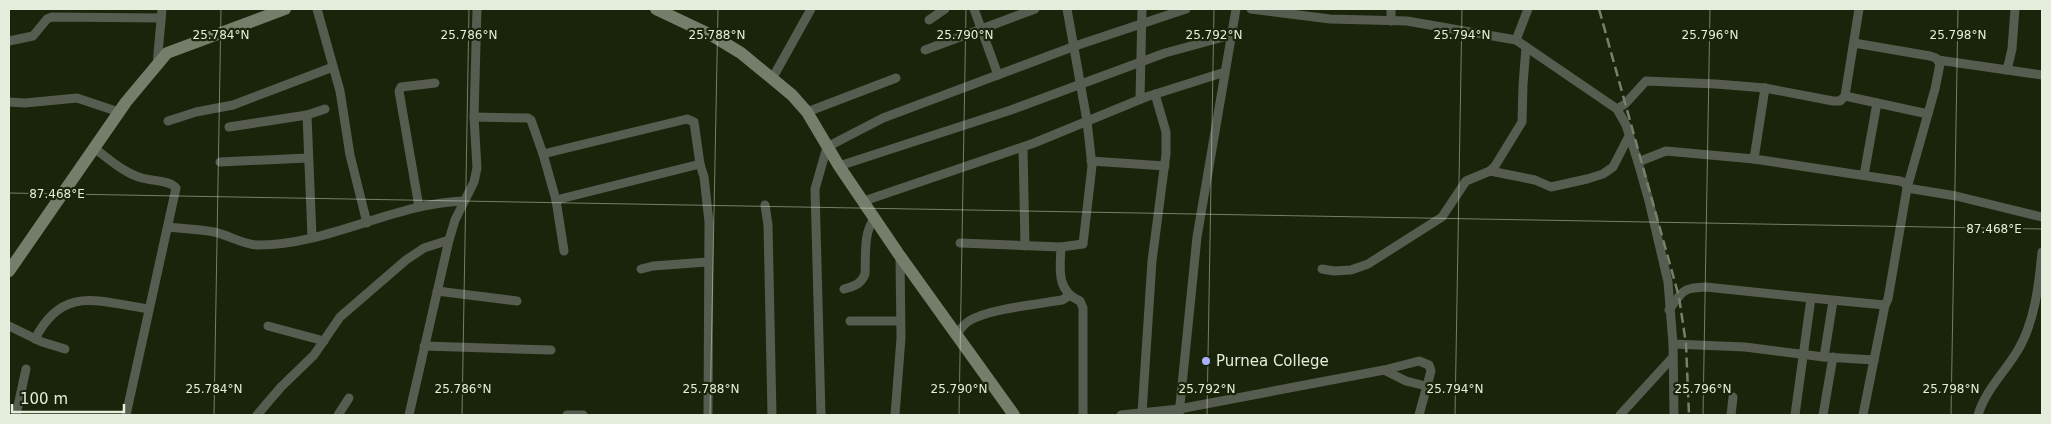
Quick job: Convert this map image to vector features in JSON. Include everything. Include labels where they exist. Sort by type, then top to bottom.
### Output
[{"type":"street","points":[[157,65],[162,9]]},
{"type":"street","points":[[9,271],[119,112],[167,53],[285,9]]},
{"type":"street","points":[[316,9],[340,91],[350,155],[367,223]]},
{"type":"street","points":[[408,415],[449,240],[464,201],[474,182],[477,168],[474,117],[477,9]]},
{"type":"street","points":[[656,9],[673,12],[741,53],[792,95],[806,112],[839,166],[900,256],[1014,415]]},
{"type":"street","points":[[772,79],[811,9]]},
{"type":"street","points":[[930,20],[944,9]]},
{"type":"street","points":[[974,9],[998,75]]},
{"type":"street","points":[[925,50],[1035,9]]},
{"type":"street","points":[[960,243],[1061,247],[1083,244],[1085,240],[1091,161],[1087,121],[1068,9]]},
{"type":"street","points":[[1140,100],[1142,9]]},
{"type":"street","points":[[821,415],[815,189],[827,147],[883,118],[1075,46],[1186,9]]},
{"type":"street","points":[[1179,412],[1197,237],[1236,9]]},
{"type":"street","points":[[1251,9],[1330,18],[1407,21],[1516,40],[1617,109],[1638,162],[1668,282],[1673,344],[1674,415]]},
{"type":"street","points":[[1391,9],[1391,21]]},
{"type":"street","points":[[1516,40],[1528,9]]},
{"type":"street","points":[[1617,109],[1625,104],[1646,81],[1765,88],[1833,102],[1840,101],[1845,96],[1859,9]]},
{"type":"street","points":[[2007,70],[2012,49],[2015,9]]},
{"type":"street","points":[[9,41],[33,36],[47,19],[52,16],[161,18]]},
{"type":"street","points":[[839,166],[1011,110],[1165,53],[1231,35]]},
{"type":"street","points":[[1854,43],[1930,56],[1938,60],[2042,75]]},
{"type":"street","points":[[1322,269],[1334,271],[1351,270],[1368,264],[1442,217],[1466,181],[1490,171],[1502,156],[1522,122],[1526,47]]},
{"type":"street","points":[[1863,415],[1885,305],[1888,299],[1907,188],[1941,68],[1938,60]]},
{"type":"street","points":[[168,121],[196,112],[233,105],[333,67]]},
{"type":"street","points":[[864,201],[1022,147],[1155,94],[1225,72]]},
{"type":"street","points":[[806,112],[896,78]]},
{"type":"street","points":[[419,207],[399,91],[401,87],[435,82]]},
{"type":"street","points":[[1754,159],[1765,88]]},
{"type":"street","points":[[1142,413],[1152,261],[1165,166],[1166,132],[1155,94]]},
{"type":"street","points":[[1845,96],[1928,114]]},
{"type":"street","points":[[9,102],[25,103],[76,98],[119,112]]},
{"type":"street","points":[[1864,176],[1877,103]]},
{"type":"street","points":[[229,127],[307,115],[325,109]]},
{"type":"street","points":[[307,115],[312,237]]},
{"type":"street","points":[[474,117],[528,118],[531,120],[556,200],[564,251]]},
{"type":"street","points":[[543,154],[687,119],[694,122],[700,164],[704,177],[709,222],[707,262],[708,415]]},
{"type":"street","points":[[1490,171],[1535,180],[1551,187],[1588,179],[1603,174],[1613,167],[1629,136]]},
{"type":"street","points":[[1022,147],[1025,246]]},
{"type":"street","points":[[94,148],[130,174],[176,188],[126,415]]},
{"type":"street","points":[[1638,162],[1666,150],[1754,159],[1900,181],[1904,182],[1907,188]]},
{"type":"street","points":[[220,162],[308,158]]},
{"type":"street","points":[[1091,161],[1165,166]]},
{"type":"street","points":[[556,200],[700,164]]},
{"type":"street","points":[[1907,188],[1956,196],[2042,217]]},
{"type":"street","points":[[168,227],[214,232],[256,245],[312,237],[419,207],[442,202],[464,201]]},
{"type":"street","points":[[765,205],[768,225],[772,415]]},
{"type":"street","points":[[844,289],[857,286],[863,280],[868,232],[871,222],[875,218]]},
{"type":"street","points":[[258,415],[281,387],[314,356],[340,317],[406,260],[424,248],[449,240]]},
{"type":"street","points":[[1061,247],[1060,275],[1069,296],[1080,301],[1082,308],[1083,415]]},
{"type":"street","points":[[1978,415],[1990,388],[2009,365],[2026,333],[2036,301],[2042,252]]},
{"type":"street","points":[[895,415],[901,338],[899,321],[900,256]]},
{"type":"street","points":[[641,269],[653,266],[707,262]]},
{"type":"street","points":[[1669,310],[1684,290],[1706,287],[1885,305]]},
{"type":"street","points":[[437,291],[517,301]]},
{"type":"street","points":[[955,335],[967,322],[974,318],[1062,300],[1069,296]]},
{"type":"street","points":[[1795,415],[1812,298]]},
{"type":"street","points":[[35,339],[43,322],[66,303],[81,299],[149,310]]},
{"type":"street","points":[[1823,415],[1834,301]]},
{"type":"street","points":[[850,321],[899,321]]},
{"type":"street","points":[[9,326],[35,339],[65,349]]},
{"type":"street","points":[[268,326],[324,341]]},
{"type":"street","points":[[1673,344],[1746,347],[1829,357],[1874,360]]},
{"type":"street","points":[[424,346],[551,350]]},
{"type":"street","points":[[1620,415],[1673,357]]},
{"type":"street","points":[[1121,415],[1179,412],[1384,370],[1418,361],[1428,364],[1431,371],[1419,415]]},
{"type":"street","points":[[16,415],[26,369]]},
{"type":"street","points":[[1384,370],[1406,380],[1426,386]]},
{"type":"street","points":[[1731,415],[1733,396]]},
{"type":"street","points":[[338,415],[349,398]]},
{"type":"street","points":[[567,415],[583,415]]},
{"type":"railway","points":[[1599,9],[1679,297],[1686,344],[1689,415]]},
{"type":"place","name":"Purnea College","points":[[1206,361]]}]
